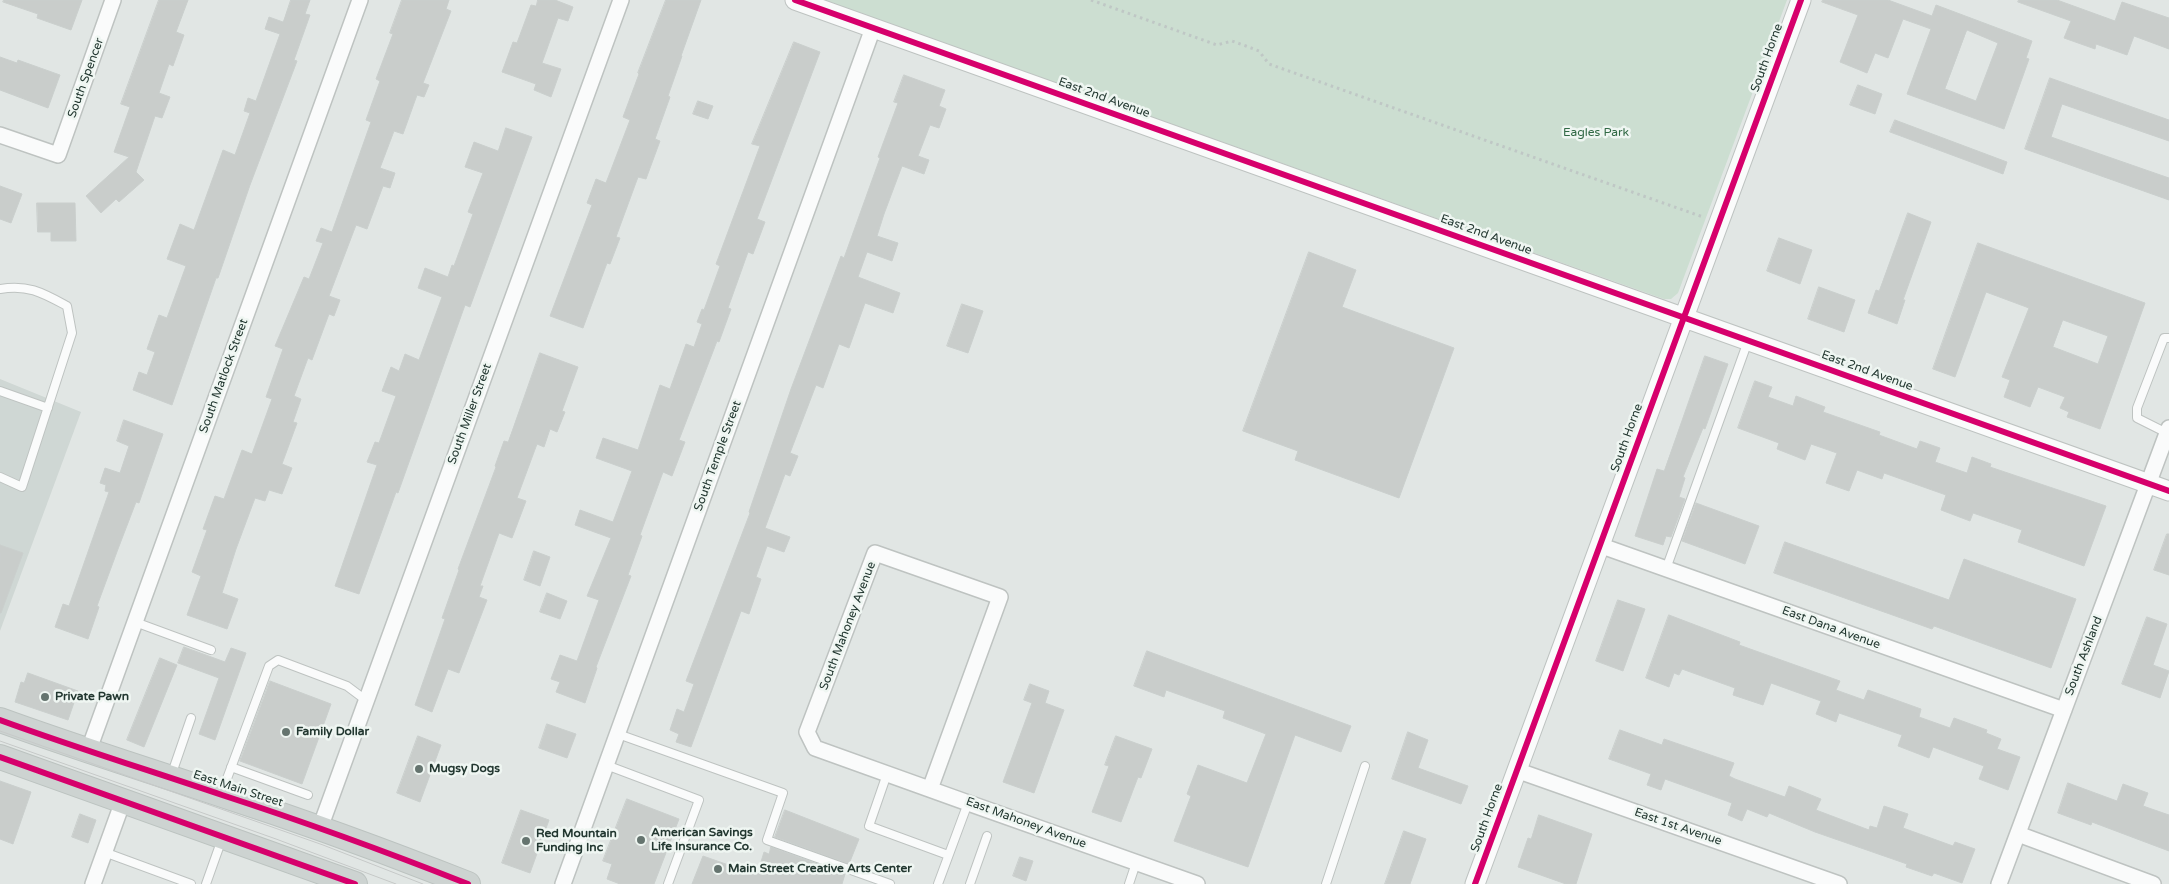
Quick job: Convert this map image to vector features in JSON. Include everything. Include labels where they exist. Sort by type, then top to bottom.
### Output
[{"type":"main road","name":"East Main Street","points":[[0,720],[88,752],[320,828],[468,884]]},
{"type":"main road","points":[[0,757],[223,836],[327,879],[355,884]]},
{"type":"street","name":"South Spencer","points":[[0,135],[58,156],[114,0]]},
{"type":"street","name":"South Matlock Street","points":[[88,752],[360,0]]},
{"type":"street","name":"South Miller Street","points":[[320,828],[621,0]]},
{"type":"street","name":"East 2nd Avenue","points":[[794,0],[2169,491]]},
{"type":"street","name":"South Horne","points":[[1475,884],[1801,0]]},
{"type":"street","name":"South Temple Street","points":[[566,883],[606,765],[873,28]]},
{"type":"street","name":"South Ashland","points":[[1999,884],[2168,430]]},
{"type":"street","name":"East Dana Avenue","points":[[1599,545],[2064,710]]},
{"type":"street","name":"South Mahoney Avenue","points":[[856,763],[815,748],[808,732],[875,552],[1000,597],[930,789]]},
{"type":"street","name":"East Mahoney Avenue","points":[[856,763],[1197,884]]},
{"type":"street","name":"East 1st Avenue","points":[[1516,770],[1839,884]]},
{"type":"street","points":[[93,884],[122,801]]},
{"type":"street","points":[[2018,834],[2153,884]]},
{"type":"lane","points":[[0,289],[16,286],[41,292],[67,306],[72,333],[22,487],[0,477]]},
{"type":"lane","points":[[2168,430],[2137,418],[2137,408],[2164,338],[2169,338]]},
{"type":"lane","points":[[1666,569],[1748,341]]},
{"type":"lane","points":[[0,391],[48,408]]},
{"type":"lane","points":[[135,622],[211,650]]},
{"type":"lane","points":[[221,794],[269,666],[278,660],[347,686],[367,701]]},
{"type":"lane","points":[[170,778],[191,718]]},
{"type":"lane","points":[[618,734],[783,793],[767,840],[890,884]]},
{"type":"lane","points":[[606,765],[700,800],[668,884]]},
{"type":"lane","points":[[1326,884],[1365,766]]},
{"type":"lane","points":[[231,767],[308,795]]},
{"type":"lane","points":[[888,774],[869,826],[948,855]]},
{"type":"lane","points":[[938,884],[968,803]]},
{"type":"lane","points":[[206,884],[223,836]]},
{"type":"lane","points":[[970,884],[987,836]]},
{"type":"lane","points":[[104,852],[191,884]]},
{"type":"lane","points":[[1129,884],[1136,862]]},
{"type":"path","points":[[1091,0],[1217,45],[1232,41],[1259,51],[1269,64],[1718,222]]},
{"type":"shaded area","points":[[0,379],[81,412],[0,631]]},
{"type":"green space","name":"Eagles Park","points":[[823,0],[1787,0],[1678,293],[1671,299],[1664,299]]},
{"type":"building","points":[[4,0],[82,0],[71,30],[37,18],[38,14],[3,2]]},
{"type":"building","points":[[159,0],[188,0],[176,32],[184,35],[173,66],[169,64],[159,93],[170,97],[162,118],[155,116],[136,172],[144,180],[119,202],[116,199],[101,213],[86,196],[129,157],[114,152],[130,107],[121,104]]},
{"type":"building","points":[[291,0],[310,0],[305,14],[310,15],[294,60],[297,61],[250,185],[218,278],[216,278],[172,405],[133,390],[139,372],[147,375],[155,352],[147,349],[159,315],[167,318],[186,266],[167,259],[180,224],[194,230],[223,150],[235,155],[250,113],[244,111],[248,98],[256,101],[280,34],[265,29],[269,17],[283,22]]},
{"type":"building","points":[[402,0],[449,0],[446,9],[451,11],[423,83],[429,85],[424,97],[417,95],[403,134],[394,131],[380,168],[395,173],[390,188],[383,186],[367,229],[356,225],[329,296],[340,300],[334,316],[329,314],[312,360],[308,358],[294,396],[301,399],[293,422],[297,423],[282,464],[292,468],[282,494],[269,490],[265,501],[255,498],[236,549],[222,593],[238,599],[227,629],[187,615],[201,576],[192,572],[207,530],[203,529],[215,496],[224,499],[242,450],[252,454],[272,399],[266,397],[283,349],[275,346],[304,277],[309,279],[323,243],[316,241],[321,228],[332,232],[371,122],[366,120],[380,81],[376,79],[393,34],[390,33]]},
{"type":"building","points":[[538,0],[555,0],[573,7],[568,21],[558,18],[542,63],[561,69],[551,97],[534,90],[536,84],[502,72],[513,42],[517,43],[531,5],[536,6]]},
{"type":"building","points":[[666,0],[701,0],[655,139],[660,141],[646,179],[638,177],[616,237],[620,238],[610,264],[607,263],[583,328],[550,316],[592,205],[587,203],[596,179],[606,183],[630,120],[623,117]]},
{"type":"building","points":[[1823,0],[1888,0],[1932,16],[1936,5],[2032,41],[2026,58],[2029,59],[2004,129],[1907,94],[1931,29],[1903,19],[1888,58],[1875,53],[1867,73],[1840,62],[1858,15],[1822,2]],"holes":[[[1967,30],[1998,43],[1976,101],[1945,89]]]},
{"type":"building","points":[[2019,0],[2057,0],[2115,21],[2122,2],[2169,18],[2169,49],[2134,36],[2127,55],[2096,44],[2095,49],[2064,38],[2071,21],[2018,2]]},
{"type":"building","points":[[794,42],[820,52],[757,219],[765,222],[753,254],[748,252],[728,308],[731,309],[719,342],[717,341],[679,440],[685,442],[672,476],[663,472],[640,535],[642,536],[628,575],[631,576],[596,667],[585,703],[556,692],[560,682],[551,679],[560,655],[577,661],[599,600],[587,596],[611,538],[575,525],[580,510],[613,522],[632,471],[596,458],[603,438],[638,450],[660,385],[670,389],[686,344],[694,347],[702,324],[697,322],[702,309],[704,310],[720,266],[716,264],[760,146],[752,144]]},
{"type":"building","points":[[0,57],[17,63],[18,60],[60,75],[48,108],[0,90]]},
{"type":"building","points":[[904,75],[945,90],[939,106],[946,109],[939,128],[930,125],[918,156],[929,160],[924,174],[902,166],[884,214],[877,236],[898,243],[892,261],[867,252],[858,277],[900,293],[893,313],[865,303],[849,348],[839,344],[823,388],[816,385],[790,453],[798,456],[790,476],[785,474],[765,528],[790,537],[784,552],[767,546],[756,577],[761,579],[749,614],[741,611],[691,747],[676,742],[679,734],[670,730],[677,709],[684,712],[694,684],[686,681],[750,513],[791,389],[841,256],[844,258],[880,158],[878,157],[898,103],[894,102]]},
{"type":"building","points":[[2050,78],[2169,120],[2169,141],[2062,104],[2051,137],[2169,178],[2169,200],[2025,149]]},
{"type":"building","points":[[1858,85],[1882,94],[1875,114],[1850,105]]},
{"type":"building","points":[[698,101],[713,106],[708,119],[693,114]]},
{"type":"building","points":[[1895,120],[2007,162],[2003,174],[1890,132]]},
{"type":"building","points":[[506,128],[532,137],[470,307],[465,305],[398,493],[396,492],[359,594],[335,586],[377,465],[367,462],[375,442],[379,443],[396,396],[382,391],[391,367],[399,371],[405,354],[419,360],[442,297],[418,288],[425,268],[448,277],[452,265],[454,266],[473,214],[468,212],[483,173],[465,167],[474,142],[498,151]]},
{"type":"building","points":[[0,186],[22,194],[11,223],[0,219]]},
{"type":"building","points":[[37,203],[75,203],[76,241],[51,241],[51,232],[38,232]]},
{"type":"building","points":[[1908,213],[1931,222],[1903,300],[1905,300],[1897,324],[1868,313],[1876,290],[1879,291]]},
{"type":"building","points":[[1779,238],[1812,250],[1800,284],[1767,271]]},
{"type":"building","points":[[1978,243],[2145,303],[2100,429],[2067,417],[2069,412],[2060,408],[2065,397],[2038,387],[2030,407],[2004,397],[2010,380],[2002,377],[2029,308],[1986,292],[1955,377],[1933,369]],"holes":[[[2063,320],[2108,336],[2098,364],[2053,347]]]},
{"type":"building","points":[[1309,252],[1356,270],[1342,307],[1454,348],[1399,498],[1295,460],[1298,451],[1243,431]]},
{"type":"building","points":[[1819,287],[1855,300],[1844,332],[1808,319]]},
{"type":"building","points":[[962,304],[983,311],[968,353],[947,346]]},
{"type":"building","points":[[540,353],[578,367],[562,411],[565,412],[557,432],[550,429],[544,447],[537,444],[517,498],[526,501],[512,538],[499,533],[480,586],[483,586],[479,597],[487,600],[459,673],[448,669],[432,712],[415,705],[445,619],[442,618],[458,569],[504,441],[508,442]]},
{"type":"building","points":[[1705,356],[1728,364],[1705,429],[1703,428],[1683,477],[1685,478],[1679,497],[1685,499],[1671,537],[1666,536],[1663,545],[1635,536],[1657,469],[1664,471]]},
{"type":"building","points":[[1755,381],[1772,387],[1768,397],[1793,406],[1796,396],[1825,407],[1823,412],[1880,432],[1879,435],[1917,449],[1920,441],[1940,448],[1935,462],[1967,473],[1972,457],[1991,464],[1990,467],[2106,506],[2084,566],[2018,542],[2022,530],[1973,513],[1970,521],[1941,510],[1946,495],[1884,473],[1882,479],[1857,470],[1849,491],[1826,483],[1837,453],[1811,444],[1805,460],[1777,449],[1779,443],[1738,428]]},
{"type":"building","points":[[124,420],[163,434],[139,503],[136,502],[97,606],[99,607],[88,639],[55,627],[63,604],[69,606],[109,492],[105,491],[106,485],[100,483],[105,468],[120,473],[129,446],[117,441]]},
{"type":"building","points":[[1696,503],[1759,526],[1745,564],[1682,541]]},
{"type":"building","points":[[2167,534],[2169,534],[2169,575],[2154,570]]},
{"type":"building","points":[[1785,542],[1949,600],[1964,559],[2076,599],[2051,668],[1934,626],[1932,629],[1774,573]]},
{"type":"building","points":[[0,545],[23,553],[1,613],[0,613]]},
{"type":"building","points":[[534,551],[550,557],[540,586],[524,580]]},
{"type":"building","points":[[547,593],[567,601],[560,619],[540,612]]},
{"type":"building","points":[[1618,600],[1645,609],[1623,671],[1596,661]]},
{"type":"building","points":[[1669,615],[1740,642],[1739,645],[1840,681],[1836,690],[1864,700],[1868,690],[1921,709],[1919,717],[1950,728],[1954,718],[1987,730],[1986,733],[2001,739],[1997,749],[2020,757],[2008,790],[1979,779],[1984,766],[1933,747],[1929,758],[1898,746],[1902,735],[1839,713],[1836,722],[1816,714],[1821,701],[1771,683],[1763,705],[1733,695],[1735,688],[1682,669],[1679,675],[1674,673],[1669,687],[1646,678]]},
{"type":"building","points":[[2147,617],[2167,624],[2153,665],[2169,671],[2160,698],[2122,684]]},
{"type":"building","points":[[184,647],[225,662],[231,648],[246,653],[215,740],[199,734],[219,678],[178,663]]},
{"type":"building","points":[[1147,651],[1351,726],[1341,752],[1295,735],[1248,867],[1174,841],[1191,796],[1187,794],[1198,765],[1247,783],[1266,734],[1223,718],[1225,711],[1166,690],[1164,697],[1134,686]]},
{"type":"building","points":[[160,658],[177,665],[144,747],[127,740]]},
{"type":"building","points":[[28,673],[78,691],[68,720],[15,702],[21,682],[24,683]]},
{"type":"building","name":"Family Dollar","points":[[270,681],[331,704],[302,784],[240,761]]},
{"type":"building","points":[[1030,684],[1049,691],[1045,703],[1064,710],[1034,793],[1003,782],[1032,703],[1024,700]]},
{"type":"building","points":[[547,724],[576,734],[567,758],[539,748]]},
{"type":"building","points":[[1620,730],[1662,745],[1664,739],[1734,763],[1729,776],[1735,779],[1785,797],[1789,786],[1821,799],[1816,810],[1869,830],[1870,826],[1877,828],[1884,806],[1908,814],[1903,828],[1953,846],[1955,842],[1975,849],[1962,883],[1934,873],[1932,876],[1906,867],[1907,864],[1815,832],[1769,813],[1767,817],[1747,809],[1742,821],[1728,815],[1732,803],[1665,779],[1661,790],[1647,785],[1651,774],[1609,759]]},
{"type":"building","points":[[1408,732],[1428,740],[1418,768],[1468,786],[1461,804],[1392,779]]},
{"type":"building","name":"Mugsy Dogs","points":[[418,736],[441,745],[420,802],[397,793]]},
{"type":"building","points":[[1116,736],[1152,749],[1141,778],[1138,777],[1121,822],[1092,812],[1109,766],[1105,765]]},
{"type":"building","points":[[0,781],[31,792],[13,844],[0,839]]},
{"type":"building","points":[[2068,783],[2117,801],[2123,784],[2148,793],[2143,806],[2169,815],[2169,851],[2092,822],[2091,825],[2058,813]]},
{"type":"building","name":"American Savings Life Insurance Co.","points":[[627,799],[679,819],[654,884],[620,884],[607,879],[612,864],[603,861]]},
{"type":"building","name":"Red Mountain Funding Inc","points":[[521,810],[549,820],[530,873],[502,863]]},
{"type":"building","points":[[785,810],[859,839],[849,864],[775,837]]},
{"type":"building","points":[[80,814],[96,820],[88,843],[72,837]]},
{"type":"building","points":[[1539,815],[1592,834],[1576,884],[1566,884],[1518,867],[1528,838],[1531,839]]},
{"type":"building","points":[[1404,831],[1426,839],[1410,884],[1385,884]]},
{"type":"building","name":"Main Street Creative Arts Center","points":[[771,847],[845,874],[842,884],[692,884],[703,856],[757,875],[764,852],[769,854]]},
{"type":"building","points":[[1020,857],[1033,861],[1026,881],[1013,876]]},
{"type":"tram line","points":[[0,731],[323,845],[423,884]]},
{"type":"tram line","points":[[0,741],[276,839],[396,884]]},
{"type":"cycle path","points":[[795,0],[2169,491]]},
{"type":"cycle path","points":[[1475,884],[1801,0]]},
{"type":"cycle path","points":[[0,720],[253,805],[468,884]]},
{"type":"cycle path","points":[[0,757],[355,884]]},
{"type":"place","name":"Private Pawn","points":[[45,697]]},
{"type":"place","name":"Family Dollar","points":[[286,732]]},
{"type":"place","name":"Mugsy Dogs","points":[[419,769]]},
{"type":"place","name":"American Savings Life Insurance Co.","points":[[641,840]]},
{"type":"place","name":"Red Mountain Funding Inc","points":[[526,841]]},
{"type":"place","name":"Main Street Creative Arts Center","points":[[718,869]]}]
